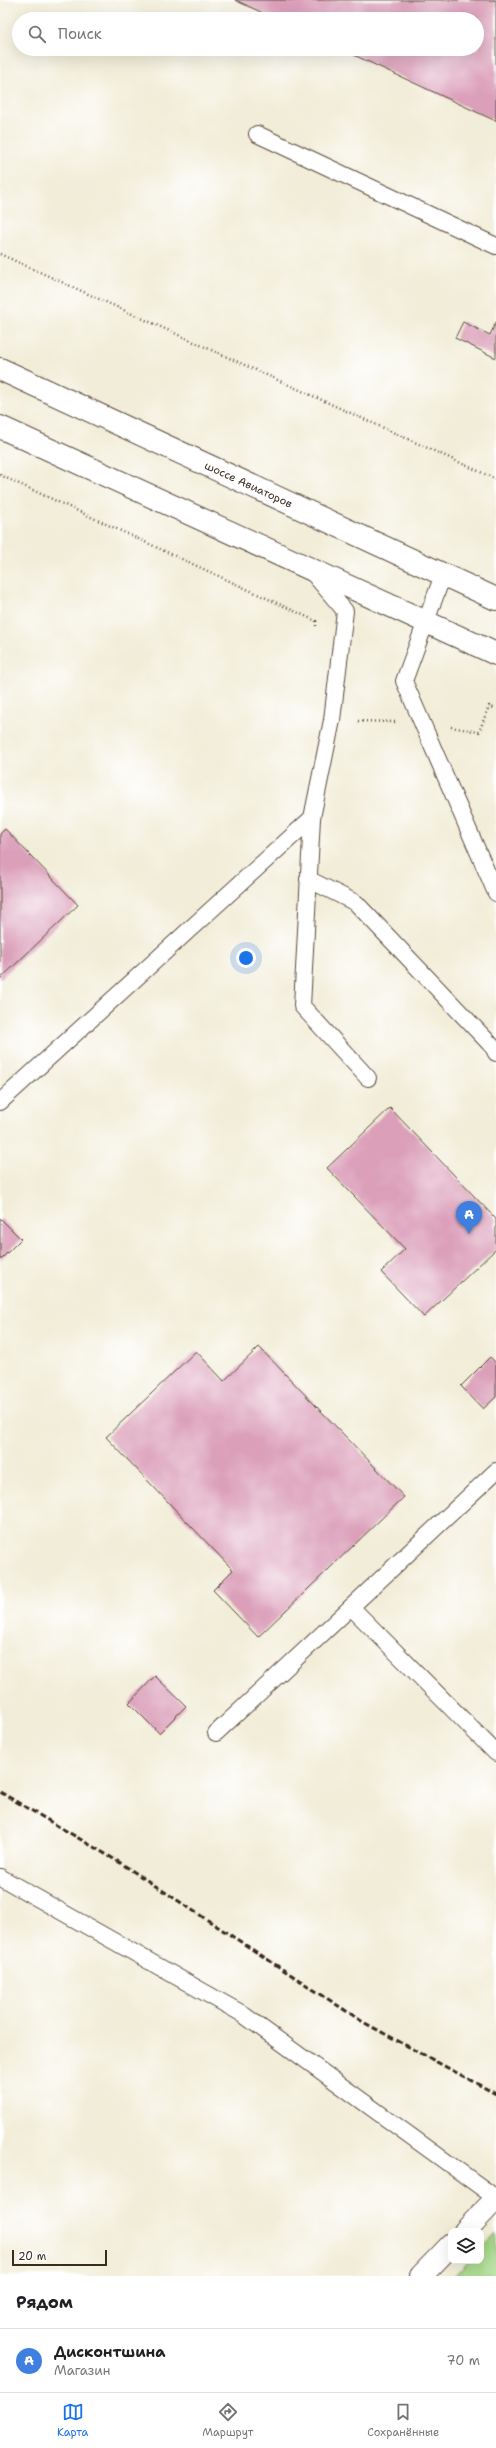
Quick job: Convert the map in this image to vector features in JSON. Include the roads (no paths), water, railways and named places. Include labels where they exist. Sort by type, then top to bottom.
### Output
[{"type":"main road","name":"шоссе Авиаторов","points":[[0,370],[496,599]]},
{"type":"main road","points":[[0,427],[496,654]]},
{"type":"main road","points":[[468,2228],[496,2198]]},
{"type":"main road","points":[[421,2276],[448,2248]]},
{"type":"lane","points":[[257,134],[496,246]]},
{"type":"lane","points":[[307,567],[345,611],[332,720],[312,818],[302,1006],[368,1078]]},
{"type":"lane","points":[[443,575],[404,681],[496,893]]},
{"type":"lane","points":[[0,1102],[312,818]]},
{"type":"lane","points":[[308,879],[356,903],[493,1047],[496,1054]]},
{"type":"lane","points":[[216,1733],[496,1471]]},
{"type":"lane","points":[[351,1607],[496,1753]]},
{"type":"lane","points":[[0,1876],[241,2013],[496,2198]]},
{"type":"railway","points":[[0,1792],[119,1862],[363,2022],[496,2094]]},
{"type":"place","name":"Дисконтшина","points":[[469,1234]]}]
